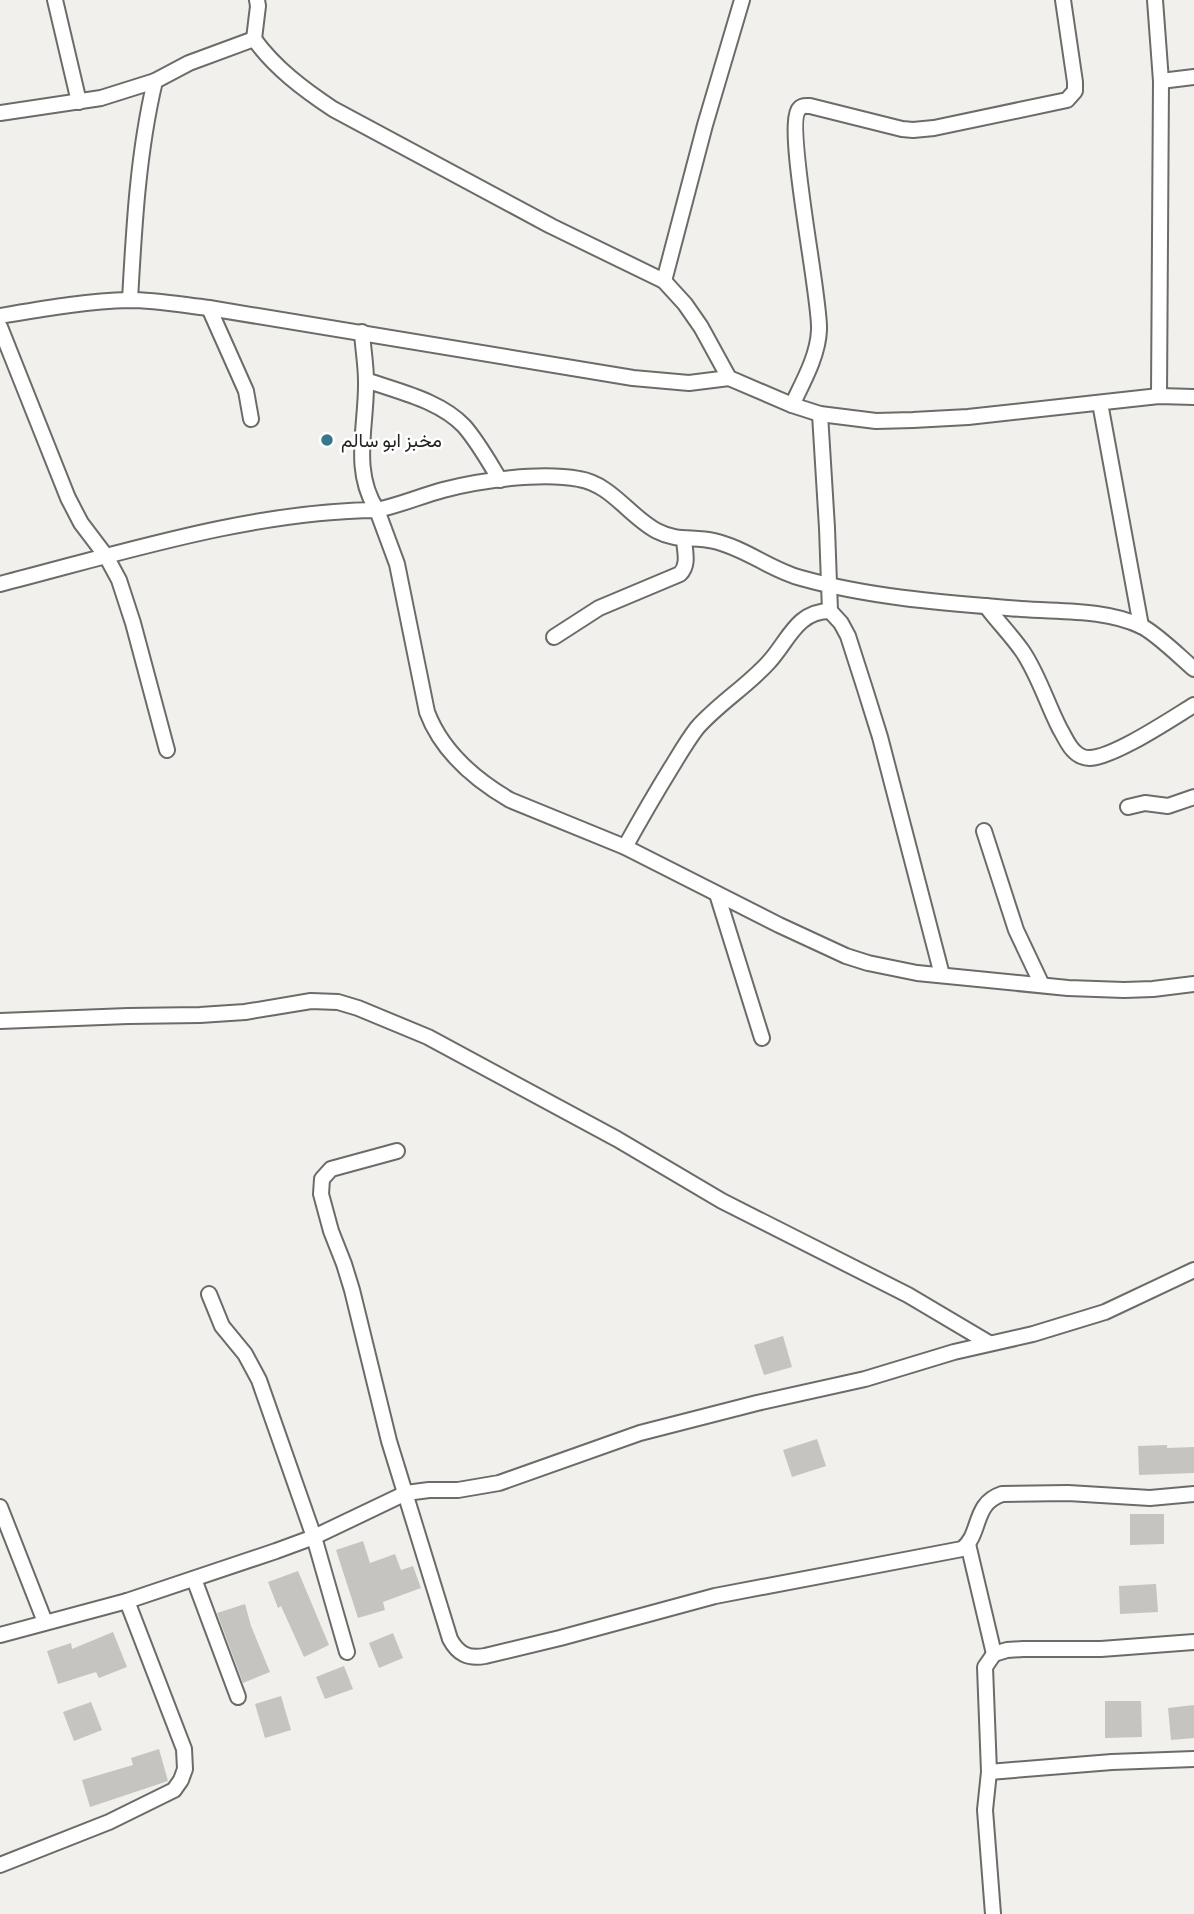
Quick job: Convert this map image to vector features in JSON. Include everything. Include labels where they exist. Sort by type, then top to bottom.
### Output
[{"type":"street","points":[[55,0],[79,102]]},
{"type":"street","points":[[664,281],[705,125],[742,0]]},
{"type":"street","points":[[792,405],[811,363],[820,331],[797,149],[799,108],[810,106],[913,130],[1067,100],[1074,91],[1075,82],[1063,0]]},
{"type":"street","points":[[1154,0],[1161,81],[1159,396]]},
{"type":"street","points":[[259,2],[254,39],[266,56],[309,94],[551,226],[664,281],[701,327],[729,378]]},
{"type":"street","points":[[0,113],[101,98],[155,81],[189,63],[254,39]]},
{"type":"street","points":[[1161,81],[1194,77]]},
{"type":"street","points":[[130,300],[145,121],[155,81]]},
{"type":"street","points":[[0,316],[130,300],[209,308],[633,378],[689,383],[729,378],[792,405],[820,414],[856,419],[906,421],[968,417],[1159,396],[1194,397]]},
{"type":"street","points":[[209,308],[246,391],[251,419]]},
{"type":"street","points":[[0,327],[68,498],[81,523],[106,556],[119,580],[167,750]]},
{"type":"street","points":[[362,332],[366,380],[362,462],[364,481],[397,564],[427,712],[436,733],[449,751],[480,781],[510,800],[625,847],[846,956],[892,969],[1042,985],[1124,990],[1194,984]]},
{"type":"street","points":[[366,380],[421,400],[451,416],[473,437],[500,480]]},
{"type":"street","points":[[1100,404],[1141,626]]},
{"type":"street","points":[[820,414],[830,611],[848,636],[880,737],[942,975]]},
{"type":"street","points":[[0,584],[195,534],[327,512],[377,510],[445,489],[500,480],[532,477],[580,479],[604,490],[655,530],[684,540],[714,541],[790,575],[829,585],[916,599],[1115,618],[1141,626],[1194,669]]},
{"type":"street","points":[[554,637],[599,608],[680,574],[686,564],[684,540]]},
{"type":"street","points":[[986,606],[1021,649],[1055,720],[1076,754],[1086,758],[1096,757],[1139,738],[1194,705]]},
{"type":"street","points":[[625,847],[654,794],[697,728],[768,664],[799,622],[807,616],[830,611]]},
{"type":"street","points":[[1128,807],[1145,803],[1168,806],[1194,797]]},
{"type":"street","points":[[984,831],[1017,930],[1042,985]]},
{"type":"street","points":[[717,894],[762,1038]]},
{"type":"street","points":[[0,1021],[200,1015],[245,1012],[311,1001],[338,1002],[358,1008],[428,1037],[617,1139],[722,1201],[908,1295],[989,1343]]},
{"type":"street","points":[[397,1151],[331,1169],[322,1179],[321,1194],[352,1290],[381,1413],[427,1569],[450,1639],[460,1653],[472,1657],[485,1656],[715,1596],[962,1549],[968,1544],[986,1503],[1002,1494],[1068,1493],[1150,1498],[1194,1494]]},
{"type":"street","points":[[0,1635],[127,1601],[314,1537],[405,1493],[458,1490],[499,1483],[640,1433],[865,1379],[989,1343],[1033,1334],[1105,1312],[1194,1270]]},
{"type":"street","points":[[209,1294],[222,1326],[256,1371],[314,1537],[347,1652]]},
{"type":"street","points":[[0,1507],[45,1622]]},
{"type":"street","points":[[968,1544],[994,1654]]},
{"type":"street","points":[[194,1578],[238,1697]]},
{"type":"street","points":[[0,1865],[109,1822],[174,1790],[181,1780],[185,1769],[184,1749],[127,1601]]},
{"type":"street","points":[[993,1914],[985,1810],[989,1772],[985,1667],[989,1659],[994,1654],[1023,1649],[1101,1649],[1194,1642]]},
{"type":"street","points":[[989,1772],[1112,1762],[1194,1759]]},
{"type":"building","points":[[783,1336],[792,1367],[764,1375],[754,1345]]},
{"type":"building","points":[[817,1439],[826,1466],[792,1477],[783,1450]]},
{"type":"building","points":[[1167,1445],[1167,1448],[1194,1447],[1194,1473],[1139,1475],[1138,1446]]},
{"type":"building","points":[[1130,1514],[1164,1514],[1164,1544],[1130,1545]]},
{"type":"building","points":[[363,1541],[370,1563],[395,1554],[401,1570],[413,1566],[421,1588],[383,1602],[385,1610],[358,1618],[336,1550]]},
{"type":"building","points":[[298,1571],[329,1645],[304,1657],[281,1606],[278,1608],[268,1582]]},
{"type":"building","points":[[1156,1584],[1158,1612],[1120,1614],[1119,1586]]},
{"type":"building","points":[[245,1604],[270,1672],[243,1683],[217,1613]]},
{"type":"building","points":[[113,1632],[127,1667],[99,1678],[96,1672],[58,1684],[47,1651],[71,1643],[72,1649]]},
{"type":"building","points":[[393,1633],[403,1658],[379,1668],[369,1643]]},
{"type":"building","points":[[344,1666],[353,1689],[325,1699],[316,1677]]},
{"type":"building","points":[[281,1696],[291,1730],[265,1738],[255,1704]]},
{"type":"building","points":[[1105,1701],[1141,1701],[1142,1737],[1105,1738]]},
{"type":"building","points":[[91,1702],[102,1730],[74,1741],[63,1712]]},
{"type":"building","points":[[1194,1705],[1194,1738],[1171,1740],[1168,1708]]},
{"type":"building","points":[[159,1749],[168,1781],[90,1807],[82,1780],[133,1765],[131,1758]]},
{"type":"place","name":"مخبز ابو سالم","points":[[327,440]]}]
